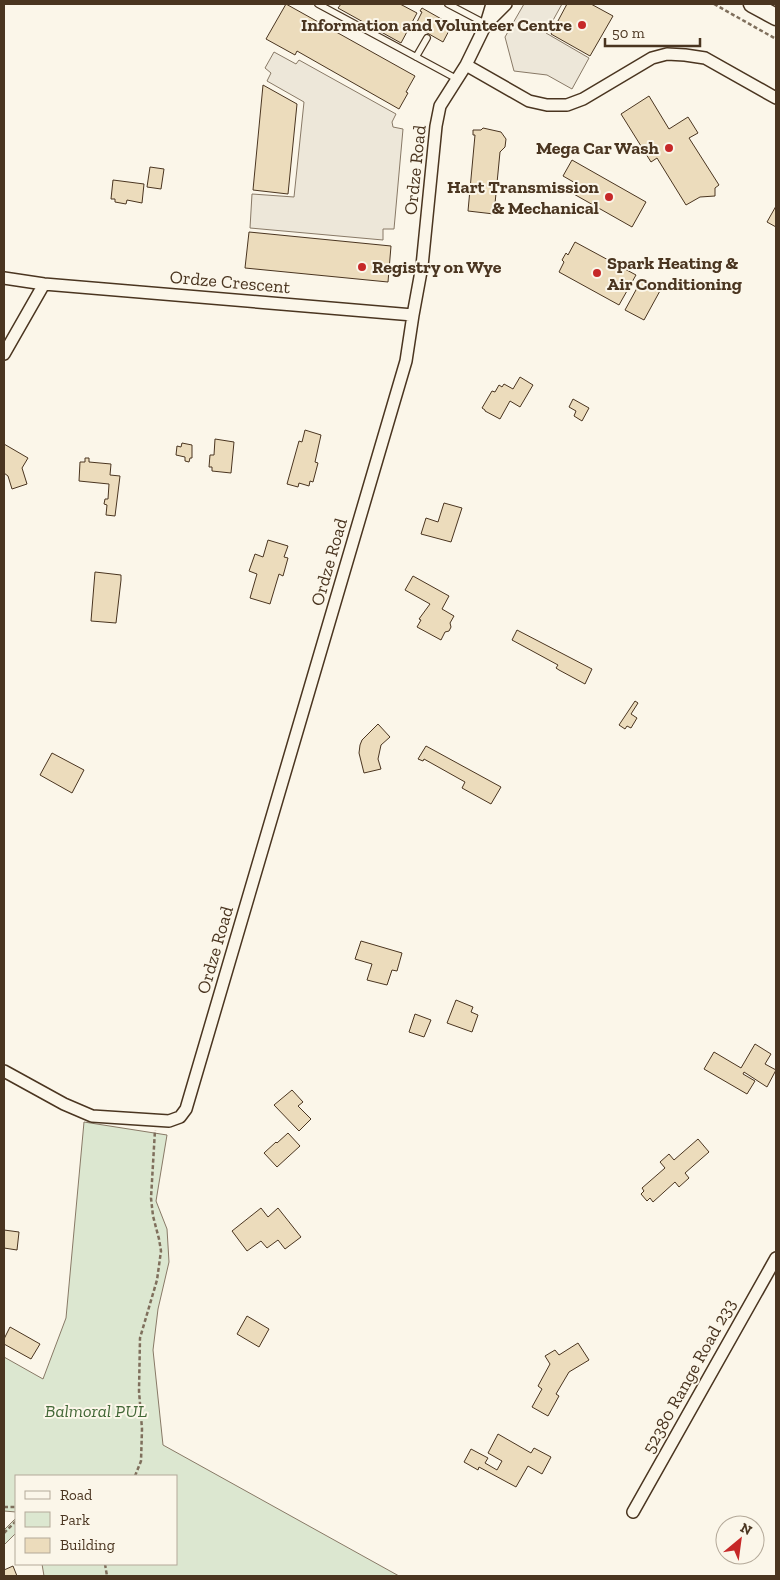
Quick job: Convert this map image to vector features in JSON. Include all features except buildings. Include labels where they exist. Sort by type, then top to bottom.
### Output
[{"type":"main road","points":[[752,4],[776,17]]},
{"type":"street","name":"Ordze Road","points":[[155,1121],[169,1121],[180,1118],[186,1109],[406,361],[422,266],[436,126],[440,106],[466,65],[486,24],[492,4]]},
{"type":"street","name":"Ordze Road","points":[[486,24],[506,4]]},
{"type":"street","points":[[466,65],[529,101],[547,105],[567,105],[583,99],[652,58],[667,54],[685,55],[705,58],[776,98]]},
{"type":"street","name":"Ordze Crescent","points":[[4,278],[44,284],[413,315]]},
{"type":"street","points":[[4,354],[44,284]]},
{"type":"street","points":[[4,1071],[64,1104],[92,1116],[155,1121]]},
{"type":"street","name":"52380 Range Road 233","points":[[633,1512],[776,1258]]},
{"type":"lane","points":[[318,4],[457,79]]},
{"type":"lane","points":[[330,10],[333,4]]},
{"type":"lane","points":[[448,4],[486,24]]},
{"type":"lane","points":[[416,57],[427,38]]},
{"type":"path","points":[[714,4],[776,38]]},
{"type":"path","points":[[135,1475],[141,1461],[140,1338],[157,1280],[161,1251],[153,1216],[152,1198],[155,1121]]},
{"type":"path","points":[[4,1533],[15,1522]]},
{"type":"green space","name":"Balmoral PUL","points":[[84,1122],[167,1135],[156,1201],[167,1229],[169,1262],[158,1309],[153,1350],[163,1445],[399,1576],[44,1576],[42,1565],[178,1565],[178,1475],[15,1475],[15,1512],[4,1511],[4,1357],[43,1379],[66,1318]]},
{"type":"green space","points":[[15,1519],[15,1534],[4,1545],[4,1530]]},
{"type":"shaded area","points":[[524,4],[562,4],[546,33],[589,58],[572,89],[547,75],[514,71],[505,37]]},
{"type":"shaded area","points":[[274,52],[296,64],[299,60],[396,114],[392,122],[393,127],[403,129],[394,229],[383,229],[383,240],[250,228],[252,194],[294,197],[304,102],[267,81],[271,73],[265,68]]},
{"type":"place","name":"Information and Volunteer Centre","points":[[582,25]]},
{"type":"place","name":"Mega Car Wash","points":[[669,148]]},
{"type":"place","name":"Hart Transmission & Mechanical","points":[[609,197]]},
{"type":"place","name":"Registry on Wye","points":[[362,267]]},
{"type":"place","name":"Spark Heating & Air Conditioning","points":[[597,273]]}]
